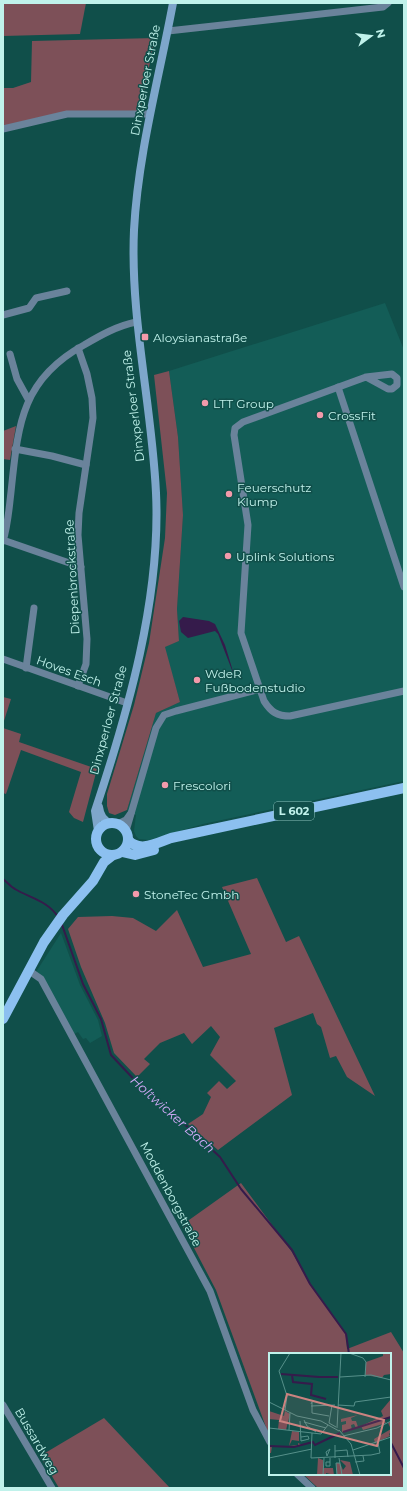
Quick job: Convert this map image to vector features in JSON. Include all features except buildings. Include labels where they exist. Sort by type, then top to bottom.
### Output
[{"type":"main road","name":"Dinxperloer Straße","points":[[98,831],[95,811],[127,703],[149,607],[156,536],[156,493],[152,444],[136,322],[134,286],[134,229],[138,188],[150,114],[173,3]]},
{"type":"main road","name":"L 602","points":[[121,830],[135,846],[143,847],[171,838],[404,788]]},
{"type":"main road","points":[[98,802],[102,817],[106,822],[121,830]]},
{"type":"main road","points":[[84,890],[100,855],[100,850],[96,843],[98,831],[101,827],[121,830]]},
{"type":"main road","points":[[3,1019],[28,970],[56,924],[93,881],[104,862],[117,853],[121,830]]},
{"type":"main road","name":"L 602","points":[[100,850],[141,855],[173,843],[185,836]]},
{"type":"street","points":[[168,32],[382,7],[388,3]]},
{"type":"street","points":[[3,129],[67,114],[150,114]]},
{"type":"street","points":[[3,314],[29,308],[36,298],[67,292]]},
{"type":"street","points":[[80,567],[3,540],[7,525],[15,449],[22,417],[28,399],[40,381],[59,361],[78,348],[120,325],[136,322]]},
{"type":"street","name":"Diepenbrockstraße","points":[[78,348],[92,398],[92,428],[79,513],[78,535],[86,639],[86,664],[78,686]]},
{"type":"street","points":[[10,354],[17,379],[28,399]]},
{"type":"street","points":[[366,377],[338,386],[236,426],[234,435],[248,525],[241,633],[260,689],[269,709],[274,713],[285,716],[404,691]]},
{"type":"street","points":[[338,386],[404,587]]},
{"type":"street","points":[[15,449],[52,456],[86,465]]},
{"type":"street","name":"Hoves Esch","points":[[26,668],[34,608]]},
{"type":"street","name":"Hoves Esch","points":[[3,659],[127,703]]},
{"type":"street","points":[[121,830],[132,812],[156,728],[164,715],[176,710],[260,689]]},
{"type":"street","name":"Moddenborgstraße","points":[[28,970],[41,979],[210,1291],[253,1410],[269,1440]]},
{"type":"street","name":"Bussardweg","points":[[3,1405],[52,1488]]},
{"type":"street","points":[[298,1475],[312,1488]]},
{"type":"shaded area","points":[[3,3],[86,3],[80,34],[3,36]]},
{"type":"shaded area","points":[[155,38],[141,106],[138,111],[63,112],[3,126],[3,88],[13,88],[31,82],[32,41]]},
{"type":"shaded area","points":[[385,303],[404,350],[404,781],[203,824],[149,840],[139,839],[134,831],[136,815],[127,810],[146,746],[156,713],[180,702],[164,647],[179,641],[177,609],[183,516],[178,437],[169,371]]},
{"type":"shaded area","points":[[169,371],[178,437],[183,515],[177,609],[179,641],[165,647],[180,702],[156,713],[127,810],[115,815],[109,813],[107,806],[107,794],[134,705],[149,643],[165,538],[167,493],[154,375]]},
{"type":"shaded area","points":[[16,426],[10,460],[3,459],[3,431]]},
{"type":"shaded area","points":[[183,617],[209,621],[215,624],[225,645],[235,678],[218,634],[215,631],[188,638],[181,632],[179,621]]},
{"type":"shaded area","points":[[3,697],[11,699],[3,724]]},
{"type":"shaded area","points":[[3,728],[21,734],[19,742],[97,769],[83,822],[74,818],[69,812],[81,772],[21,750],[6,794],[3,793]]},
{"type":"shaded area","points":[[257,878],[286,942],[299,936],[375,1096],[347,1077],[336,1056],[330,1058],[321,1027],[317,1024],[313,1013],[274,1028],[292,1095],[218,1150],[188,1124],[203,1114],[211,1097],[207,1093],[219,1081],[227,1089],[236,1081],[210,1055],[220,1037],[211,1026],[192,1044],[184,1033],[160,1043],[144,1059],[150,1064],[137,1077],[114,1053],[105,1023],[81,967],[68,929],[78,917],[112,916],[133,918],[156,931],[177,910],[203,967],[251,954],[222,887]]},
{"type":"shaded area","points":[[61,933],[80,985],[98,1020],[102,1036],[90,1043],[86,1038],[83,1039],[78,1032],[74,1034],[36,972]]},
{"type":"shaded area","points":[[241,1183],[292,1252],[310,1284],[346,1334],[347,1349],[391,1332],[404,1353],[404,1488],[318,1488],[304,1475],[391,1475],[391,1353],[269,1353],[269,1433],[216,1290],[182,1225]]},
{"type":"shaded area","points":[[104,1418],[170,1488],[59,1488],[40,1456]]},
{"type":"waterway","name":"Holtwicker Bach","points":[[3,879],[14,888],[44,903],[58,917]]},
{"type":"waterway","name":"Holtwicker Bach","points":[[61,922],[83,984],[101,1019],[111,1055],[143,1089],[153,1095],[220,1157],[241,1189],[292,1250],[310,1284],[346,1334],[349,1353]]},
{"type":"waterway","name":"Holtwicker Bach","points":[[391,1443],[404,1468]]},
{"type":"place","name":"Aloysianastraße","points":[[145,337]]},
{"type":"place","name":"LTT Group","points":[[205,403]]},
{"type":"place","name":"CrossFit","points":[[320,415]]},
{"type":"place","name":"Feuerschutz Klump","points":[[229,494]]},
{"type":"place","name":"Uplink Solutions","points":[[228,556]]},
{"type":"place","name":"WdeR Fußbodenstudio","points":[[197,680]]},
{"type":"place","name":"Frescolori","points":[[165,785]]},
{"type":"place","name":"StoneTec Gmbh","points":[[136,894]]}]
